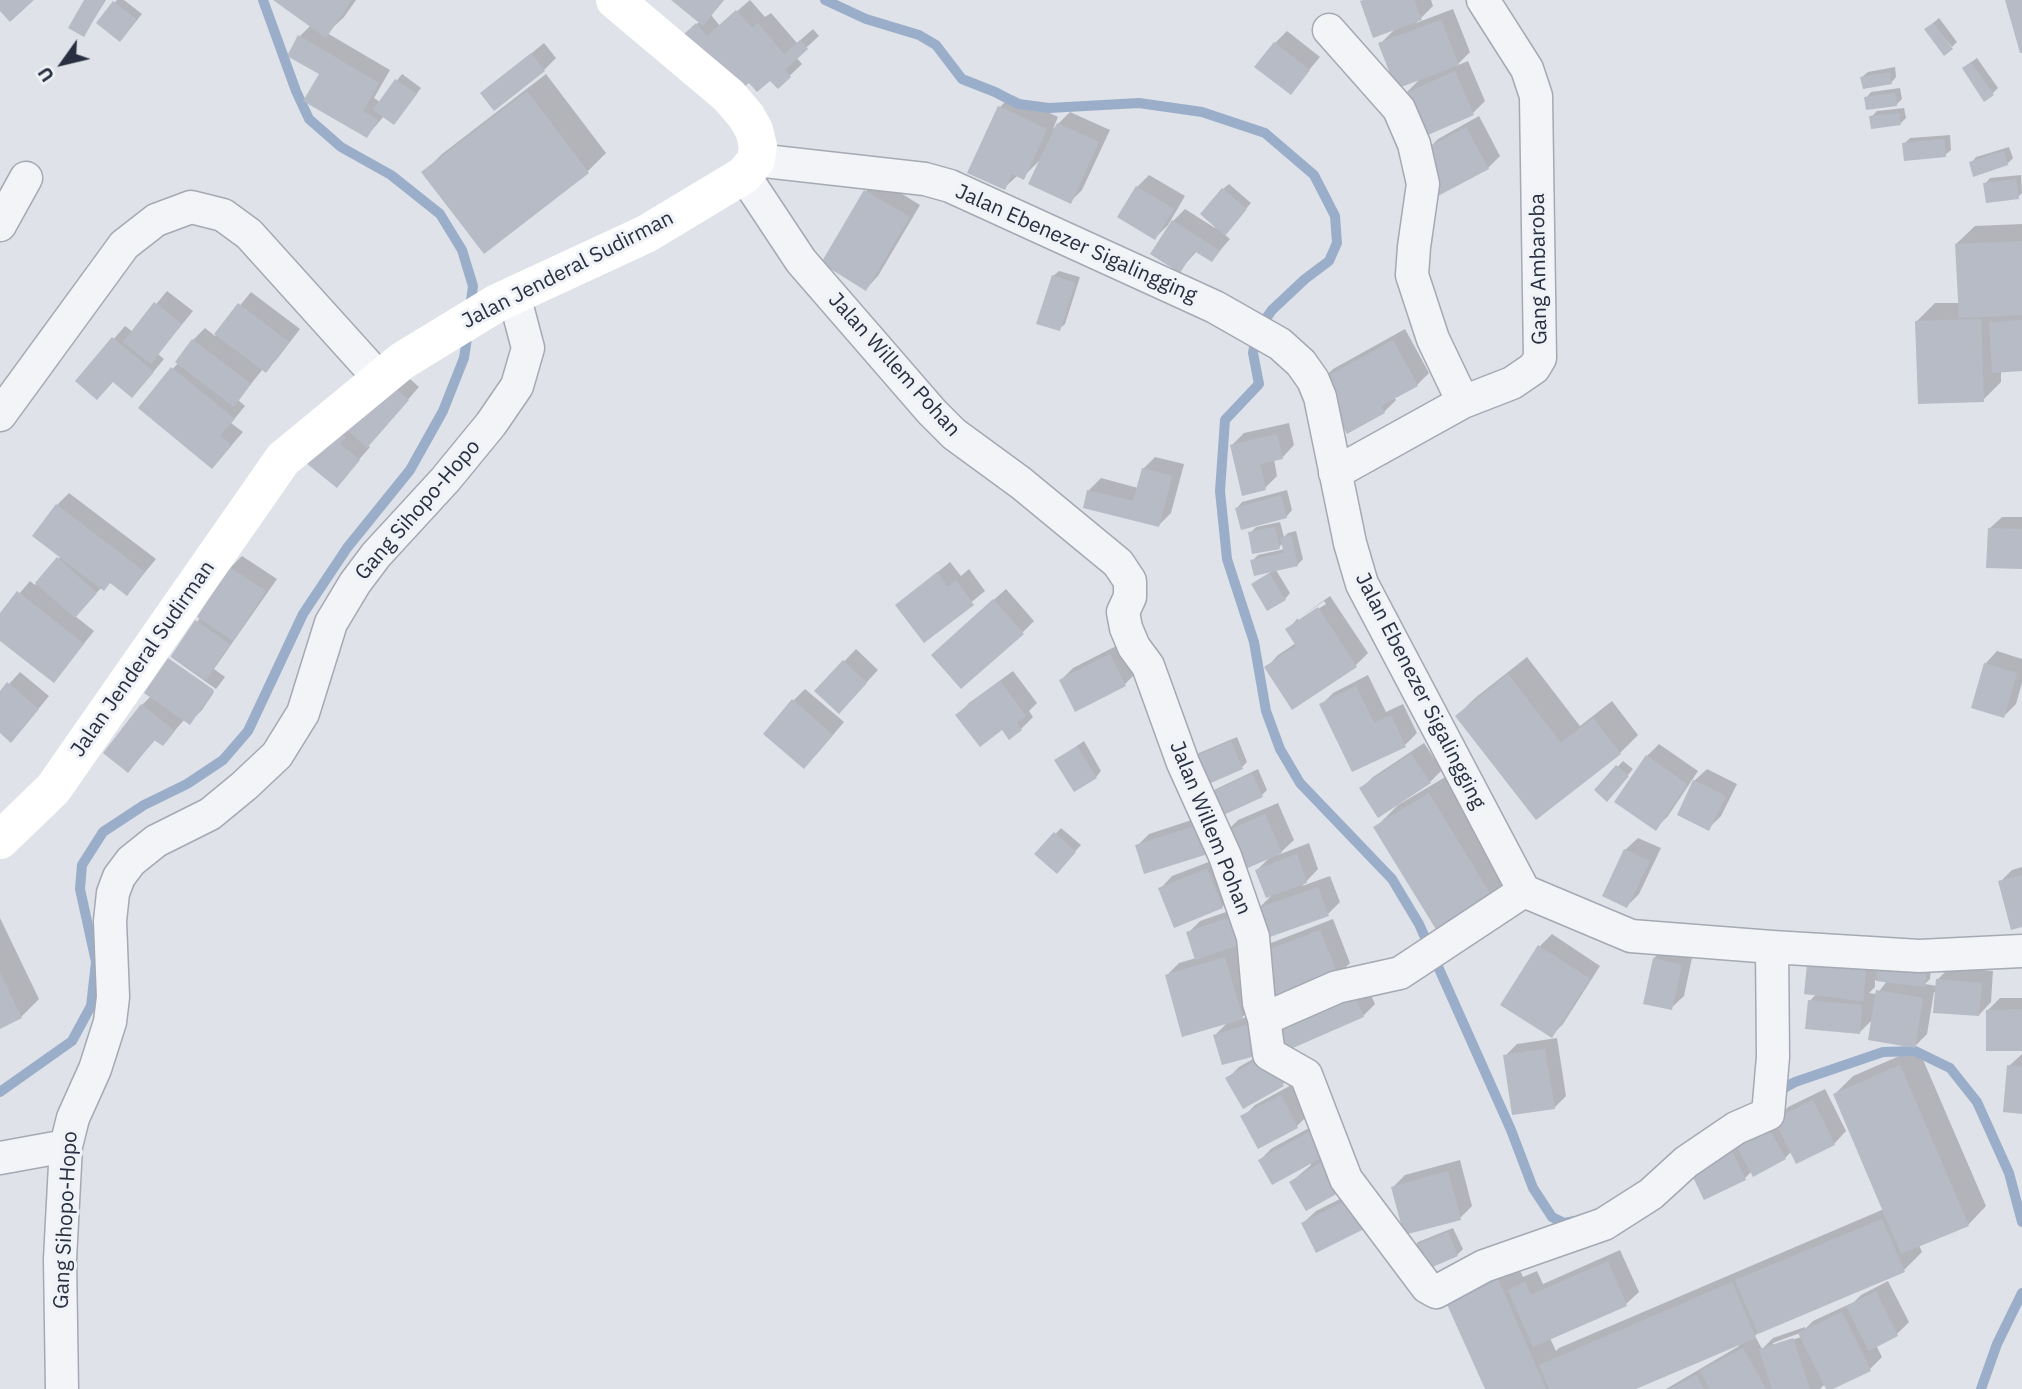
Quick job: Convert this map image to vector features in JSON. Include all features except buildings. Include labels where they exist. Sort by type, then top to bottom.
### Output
[{"type":"main road","points":[[615,0],[729,96],[746,116],[754,130],[758,146],[750,168]]},
{"type":"main road","name":"Jalan Jenderal Sudirman","points":[[0,840],[52,789],[283,459],[391,369],[506,299],[646,234],[750,168]]},
{"type":"street","name":"Gang Ambaroba","points":[[1335,473],[1463,402],[1512,383],[1524,376],[1540,358],[1536,96],[1527,69],[1483,0]]},
{"type":"street","points":[[1329,30],[1399,108],[1414,144],[1423,184],[1412,275],[1433,339],[1463,402]]},
{"type":"street","name":"Jalan Ebenezer Sigalingging","points":[[750,168],[900,176],[950,186],[1234,318],[1280,344],[1301,363],[1313,380],[1320,397],[1350,543],[1362,584],[1524,891]]},
{"type":"street","name":"Jalan Willem Pohan","points":[[750,168],[802,261],[932,412],[954,434],[1021,483],[1118,563],[1130,581],[1130,597],[1123,612],[1126,628],[1148,666],[1183,763],[1225,856],[1252,937],[1259,1003],[1269,1054],[1306,1075],[1346,1179],[1427,1287],[1436,1292],[1484,1266],[1605,1224],[1651,1194],[1686,1162],[1736,1128],[1768,1114],[1773,1058],[1772,947]]},
{"type":"street","points":[[0,225],[26,178]]},
{"type":"street","points":[[0,415],[124,245],[156,220],[191,208],[223,215],[249,234],[391,369]]},
{"type":"street","name":"Gang Sihopo-Hopo","points":[[62,1389],[60,1259],[66,1146],[73,1118],[95,1069],[110,1022],[113,997],[110,921],[113,893],[119,877],[131,861],[156,841],[210,814],[277,755],[303,713],[331,623],[355,583],[376,555],[453,471],[517,386],[528,348],[506,299]]},
{"type":"street","points":[[1264,1019],[1337,987],[1400,974],[1524,891],[1631,936],[1919,956],[2022,951]]},
{"type":"street","points":[[0,1158],[66,1146]]},
{"type":"waterway","points":[[263,0],[309,119],[341,147],[391,175],[440,214],[462,250],[473,286],[470,308]]},
{"type":"waterway","points":[[825,0],[866,19],[919,35],[936,45],[962,79],[1018,104],[1049,108],[1139,103],[1202,112],[1265,133],[1314,175],[1335,216],[1337,243],[1329,261],[1272,310],[1257,331],[1253,353],[1259,384],[1225,420],[1220,491],[1227,559],[1254,642],[1266,711],[1280,749],[1300,783],[1392,879],[1419,924],[1511,1130],[1533,1188],[1552,1217],[1564,1223],[1575,1221]]},
{"type":"waterway","points":[[0,1092],[72,1041],[91,1006],[96,962],[80,889],[82,865],[103,832],[223,760],[248,731],[303,614],[347,548],[410,470],[443,411],[464,358],[468,331]]},
{"type":"waterway","points":[[1773,1094],[1795,1082],[1883,1052],[1915,1051],[1950,1068],[1977,1102],[2009,1173],[2022,1222]]},
{"type":"waterway","points":[[1981,1389],[1997,1344],[2022,1293]]}]
